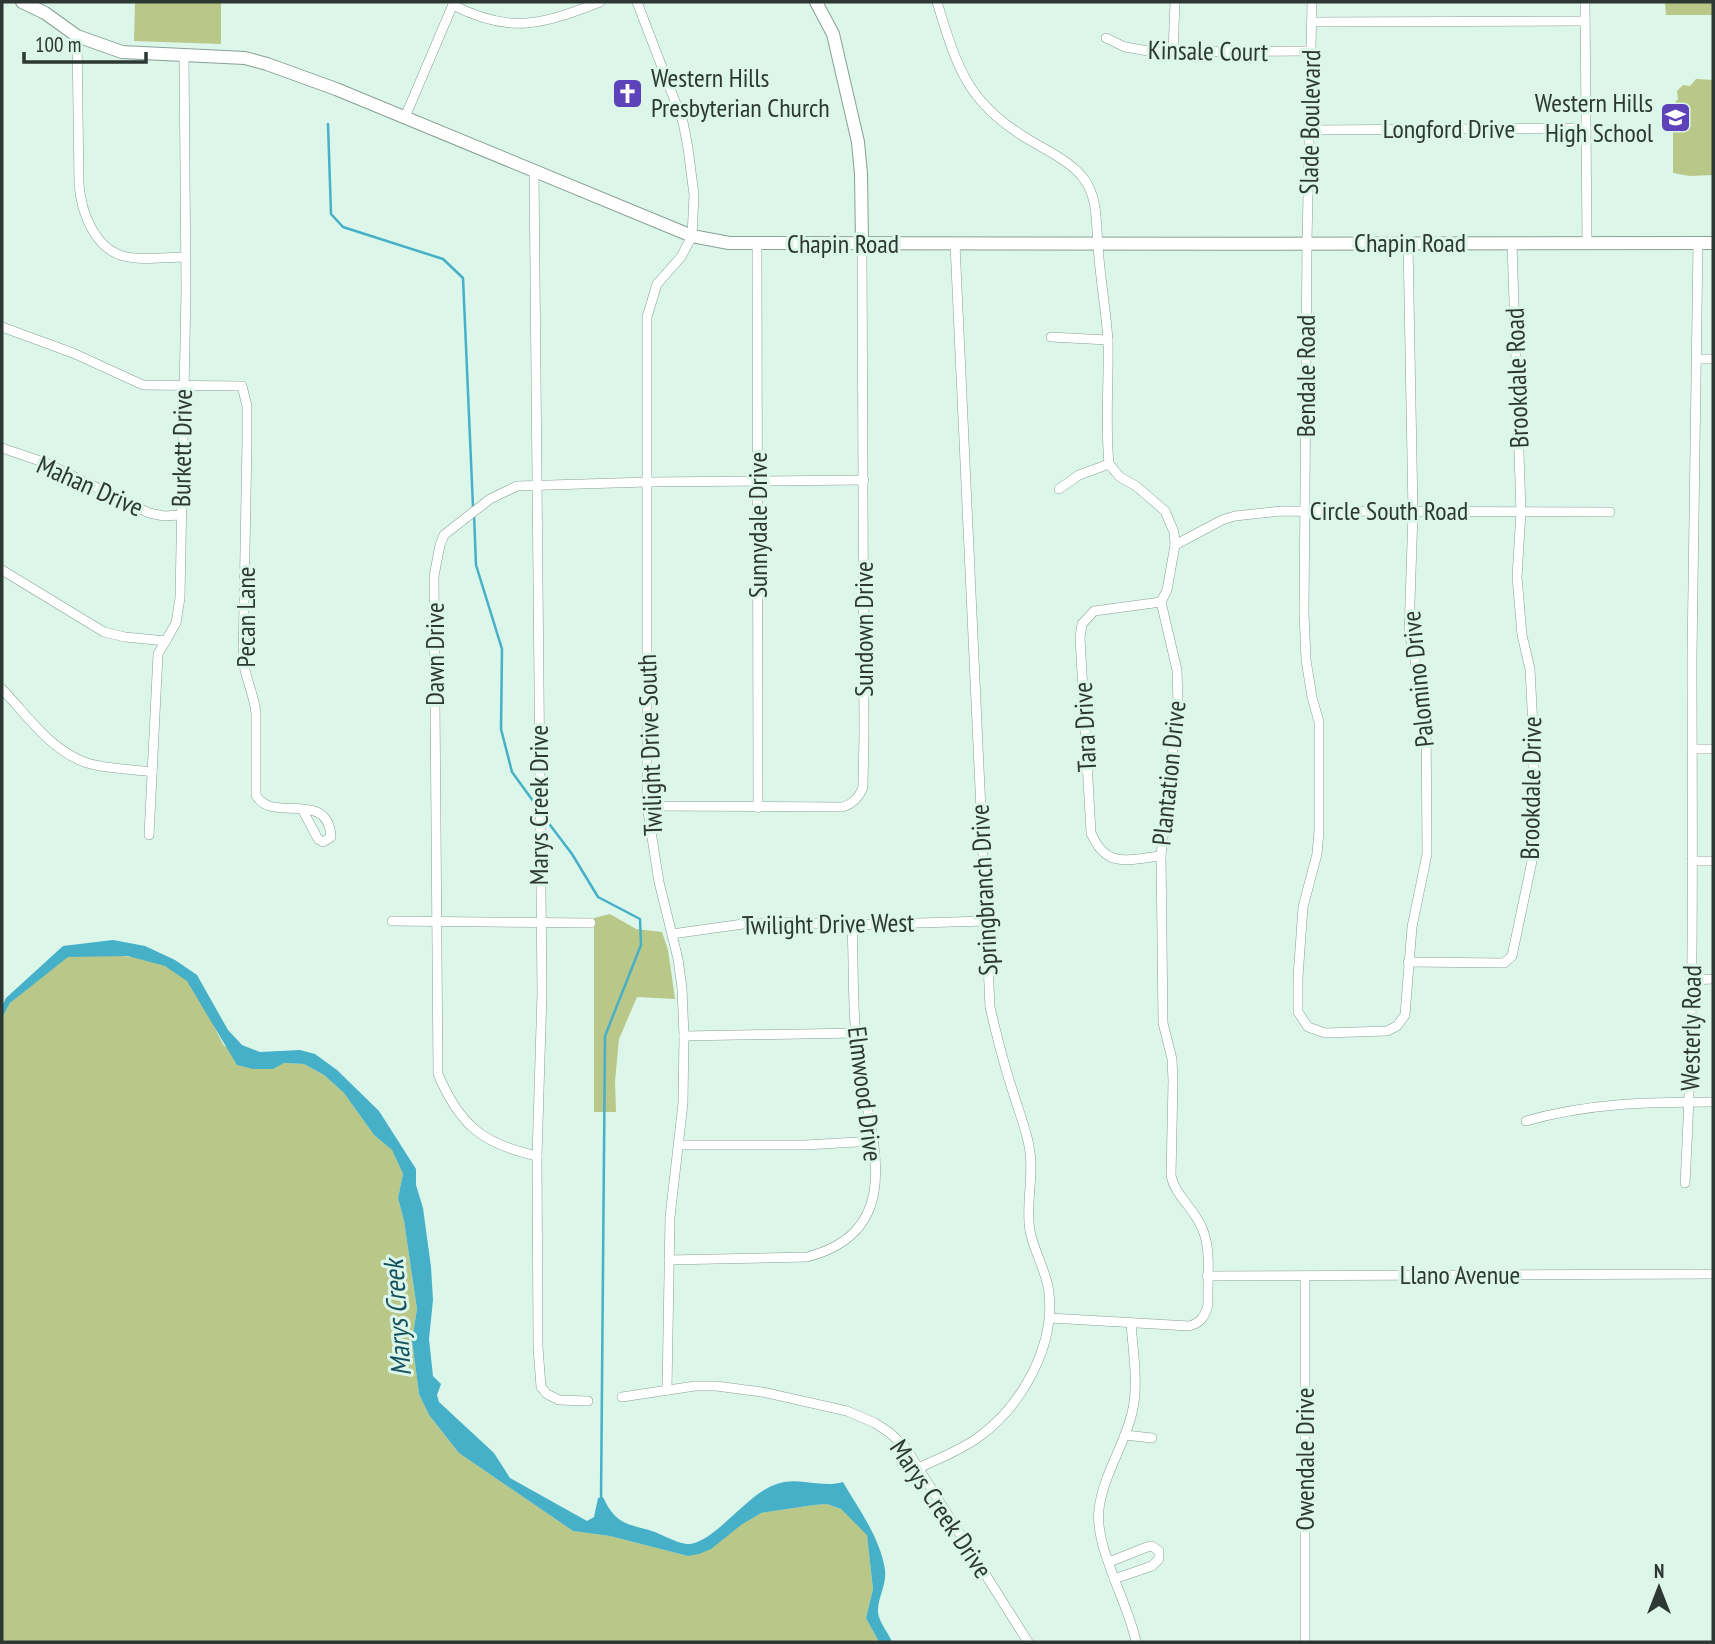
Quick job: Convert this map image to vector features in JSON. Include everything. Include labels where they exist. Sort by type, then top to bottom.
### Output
[{"type":"street","name":"Chapin Road","points":[[22,2],[45,13],[77,36],[122,52],[252,59],[336,89],[692,236],[729,243],[1713,243]]},
{"type":"street","points":[[405,117],[453,3],[483,18],[518,24],[558,18],[600,2]]},
{"type":"street","points":[[637,2],[683,122],[693,184],[692,236]]},
{"type":"street","points":[[816,2],[833,34],[858,142],[862,244]]},
{"type":"street","points":[[937,2],[965,82],[989,111],[1083,177],[1093,199],[1108,340],[1109,464],[1079,475],[1059,489]]},
{"type":"street","points":[[1173,52],[1175,2]]},
{"type":"street","name":"Slade Boulevard","points":[[1307,242],[1312,2]]},
{"type":"street","points":[[1585,2],[1587,243]]},
{"type":"street","points":[[1312,22],[1585,21]]},
{"type":"street","points":[[77,36],[79,184],[80,200],[86,216],[96,236],[122,256],[185,257]]},
{"type":"street","name":"Kinsale Court","points":[[1106,38],[1139,51],[1312,51]]},
{"type":"street","name":"Burkett Drive","points":[[149,835],[158,654],[176,623],[178,614],[185,257],[184,55]]},
{"type":"street","name":"Longford Drive","points":[[1311,130],[1586,128]]},
{"type":"street","name":"Marys Creek Drive","points":[[534,170],[539,922],[542,993],[537,1156],[538,1346],[541,1387],[547,1394],[559,1401],[588,1401]]},
{"type":"street","name":"Twilight Drive South","points":[[667,1390],[670,1217],[685,1066],[682,988],[659,882],[647,806],[647,317],[657,284],[681,257],[692,236]]},
{"type":"street","name":"Bendale Road","points":[[1307,242],[1306,660],[1319,722],[1320,831],[1303,907],[1298,1012],[1308,1027],[1325,1033],[1387,1031],[1397,1026]]},
{"type":"street","name":"Sunnydale Drive","points":[[757,243],[758,808]]},
{"type":"street","name":"Palomino Drive","points":[[1397,1026],[1405,1015],[1412,927],[1427,854],[1426,711],[1409,632],[1413,512],[1408,243]]},
{"type":"street","name":"Brookdale Road","points":[[1512,243],[1521,512]]},
{"type":"street","name":"Westerly Road","points":[[1685,1183],[1690,1102],[1692,979],[1698,243]]},
{"type":"street","name":"Sundown Drive","points":[[647,806],[842,807],[856,800],[863,787],[862,244]]},
{"type":"street","name":"Springbranch Drive","points":[[919,1468],[960,1449],[1001,1418],[1017,1398],[1038,1360],[1050,1318],[1049,1288],[1030,1225],[1032,1178],[1029,1145],[990,1007],[955,244]]},
{"type":"street","points":[[2,327],[73,353],[136,383],[183,384]]},
{"type":"street","points":[[1051,337],[1108,340]]},
{"type":"street","points":[[1697,359],[1713,359]]},
{"type":"street","name":"Pecan Lane","points":[[183,384],[242,386],[247,406],[243,659],[246,682],[255,699],[257,713],[256,795],[260,802],[267,806],[302,809]]},
{"type":"street","name":"Mahan Drive","points":[[2,449],[46,463],[149,513],[180,515]]},
{"type":"street","name":"Plantation Drive","points":[[1109,464],[1120,477],[1136,486],[1165,512],[1174,532],[1175,545],[1167,590],[1161,602],[1177,670],[1178,703],[1161,856],[1163,1023],[1172,1059],[1171,1176],[1174,1188],[1193,1211],[1203,1229],[1207,1245],[1208,1305],[1201,1320],[1189,1326],[1131,1323]]},
{"type":"street","name":"Dawn Drive","points":[[537,1156],[494,1144],[470,1125],[445,1090],[437,1064],[434,576],[444,536],[508,489],[537,485],[864,480]]},
{"type":"street","name":"Circle South Road","points":[[1175,545],[1235,516],[1306,510],[1610,512]]},
{"type":"street","name":"Brookdale Drive","points":[[1408,962],[1504,963],[1512,956],[1532,860],[1534,747],[1531,682],[1522,635],[1517,577],[1521,512]]},
{"type":"street","points":[[2,570],[104,632],[166,641]]},
{"type":"street","name":"Tara Drive","points":[[1161,602],[1094,611],[1082,624],[1080,638],[1091,833],[1098,849],[1108,858],[1118,860],[1161,856]]},
{"type":"street","points":[[2,689],[37,727],[67,753],[91,764],[152,772]]},
{"type":"street","points":[[1693,749],[1713,749]]},
{"type":"street","points":[[1692,861],[1713,862]]},
{"type":"street","points":[[393,921],[591,923]]},
{"type":"street","name":"Twilight Drive West","points":[[672,934],[743,923],[852,925],[986,921]]},
{"type":"street","name":"Elmwood Drive","points":[[669,1260],[807,1256],[834,1248],[856,1228],[870,1207],[874,1194],[874,1141],[855,1033],[852,925]]},
{"type":"street","points":[[1692,979],[1713,979]]},
{"type":"street","points":[[684,1035],[855,1033]]},
{"type":"street","points":[[1526,1121],[1567,1110],[1619,1104],[1713,1102]]},
{"type":"street","points":[[679,1144],[874,1141]]},
{"type":"street","name":"Llano Avenue","points":[[1207,1276],[1713,1274]]},
{"type":"street","name":"Owendale Drive","points":[[1305,1642],[1306,1276]]},
{"type":"street","points":[[1050,1318],[1131,1323],[1134,1395],[1132,1412],[1099,1509],[1101,1534],[1136,1642]]},
{"type":"street","name":"Marys Creek Drive","points":[[622,1397],[695,1385],[728,1387],[847,1411],[874,1423],[905,1447],[1028,1642]]},
{"type":"street","points":[[1125,1435],[1152,1438]]},
{"type":"street","points":[[1109,1562],[1147,1547],[1152,1546],[1159,1551],[1159,1559],[1152,1566],[1114,1578]]},
{"type":"green space","points":[[135,2],[221,2],[221,44],[134,41]]},
{"type":"green space","points":[[1665,2],[1713,2],[1713,15],[1666,15]]},
{"type":"green space","points":[[1696,79],[1713,80],[1713,175],[1690,176],[1673,173],[1673,105],[1678,99],[1677,91],[1683,85],[1690,86]]},
{"type":"green space","points":[[610,914],[636,929],[662,932],[668,950],[675,999],[637,997],[619,1039],[615,1081],[616,1112],[594,1112],[594,918]]},
{"type":"green space","points":[[68,956],[133,957],[164,965],[178,973],[199,997],[224,1046],[284,1063],[304,1064],[324,1075],[344,1093],[374,1135],[392,1150],[403,1174],[398,1198],[417,1309],[412,1340],[419,1394],[429,1415],[459,1453],[573,1531],[610,1536],[688,1556],[761,1513],[827,1504],[841,1509],[867,1534],[873,1589],[866,1618],[879,1642],[2,1642],[2,1018],[10,1003]]},
{"type":"water","points":[[113,940],[145,946],[175,960],[197,975],[228,1030],[242,1045],[260,1052],[300,1050],[315,1054],[337,1070],[379,1111],[416,1169],[416,1185],[423,1208],[431,1267],[433,1300],[429,1339],[433,1376],[441,1384],[437,1395],[439,1402],[494,1453],[510,1478],[587,1521],[594,1517],[598,1498],[603,1497],[611,1511],[621,1520],[680,1543],[690,1544],[710,1535],[753,1498],[774,1485],[792,1481],[826,1484],[843,1482],[879,1546],[885,1576],[878,1613],[892,1642],[879,1642],[866,1618],[873,1589],[867,1535],[841,1509],[827,1504],[761,1513],[711,1549],[688,1556],[610,1536],[573,1531],[459,1453],[429,1415],[419,1394],[412,1340],[417,1309],[398,1198],[403,1174],[392,1150],[374,1135],[344,1093],[324,1075],[304,1064],[284,1063],[273,1069],[253,1069],[237,1065],[187,981],[165,966],[128,956],[68,957],[10,1003],[2,1018],[2,1006],[6,998],[63,946]]},
{"type":"waterway","points":[[328,124],[331,214],[343,227],[443,259],[463,278],[473,507]]},
{"type":"waterway","points":[[474,514],[476,565],[502,649],[501,729],[512,772],[536,805]]},
{"type":"waterway","points":[[544,817],[572,854],[598,897],[640,919],[641,945],[605,1036],[601,1500]]},
{"type":"place","name":"Western Hills Presbyterian Church","points":[[628,93]]},
{"type":"place","name":"Western Hills High School","points":[[1676,118]]},
{"type":"water label","name":"Marys Creek","points":[[397,1318]]}]
